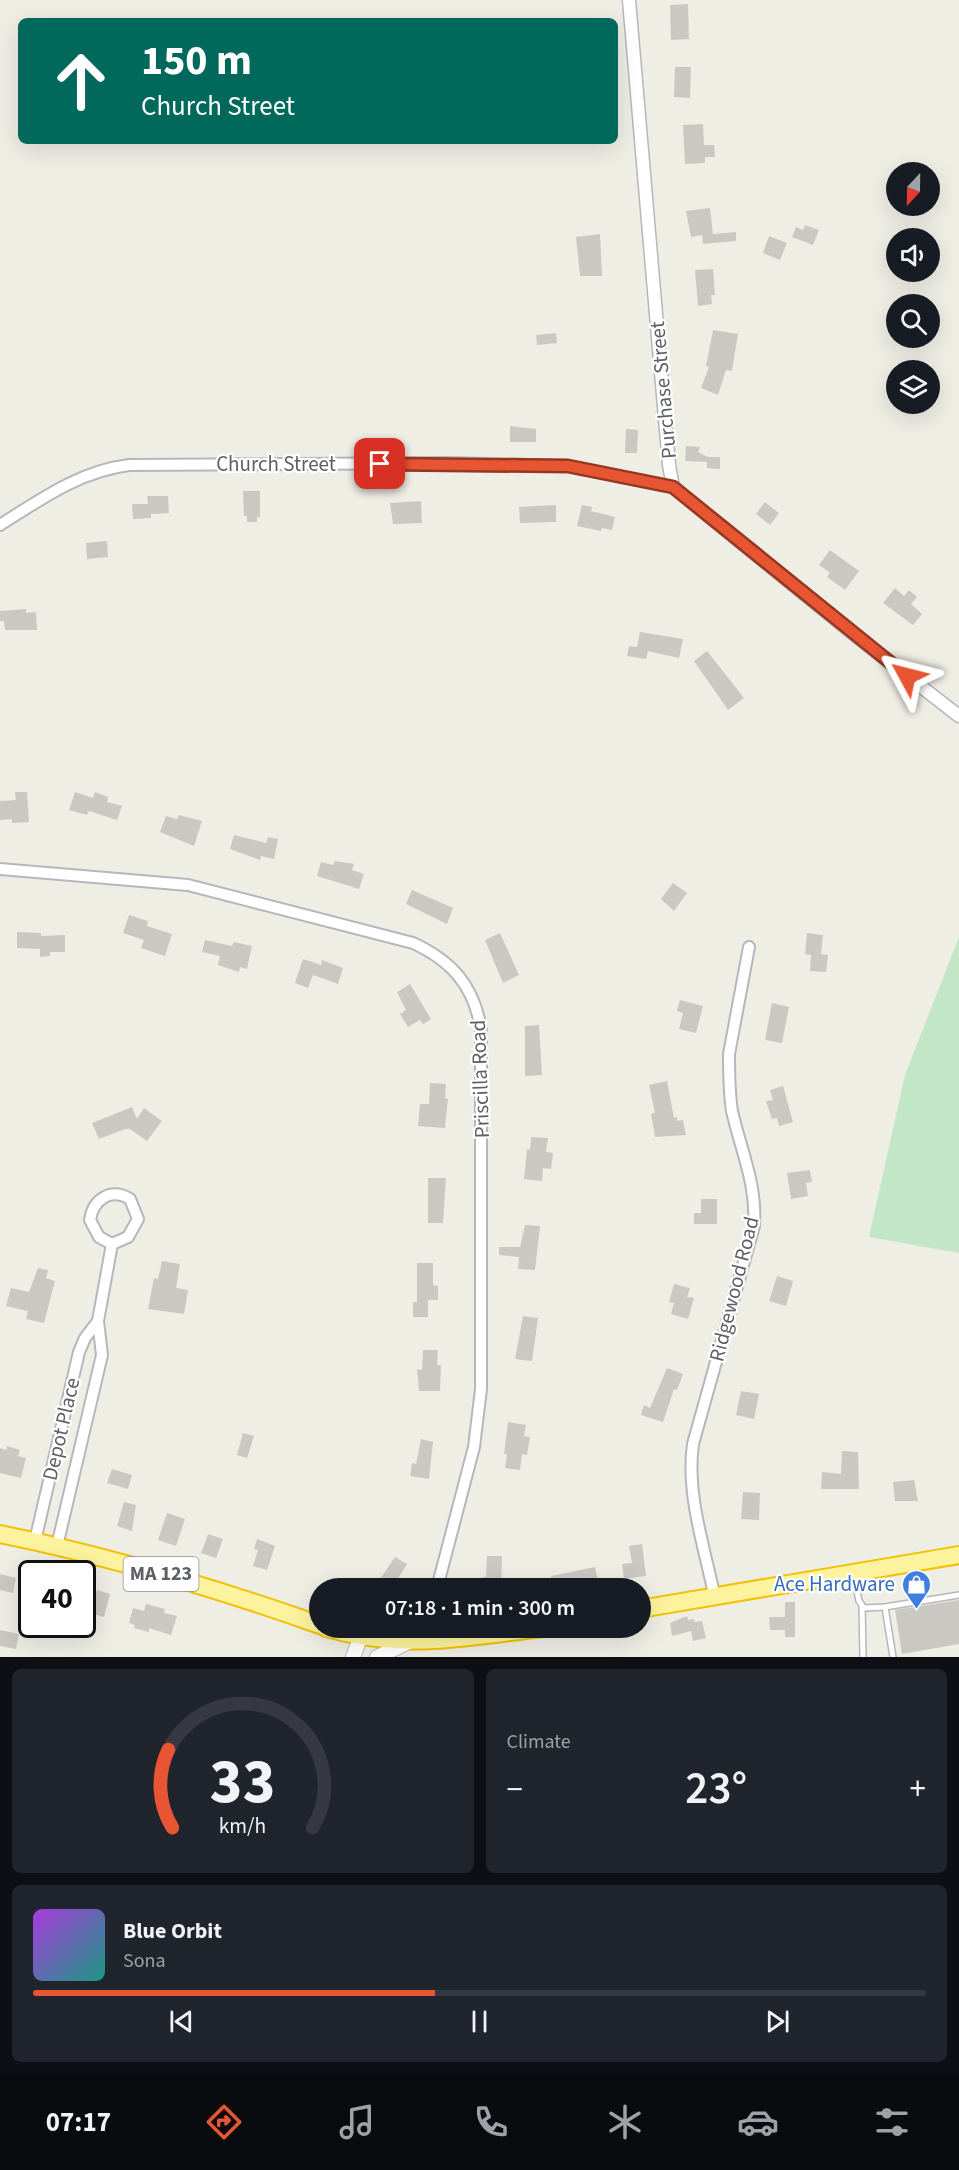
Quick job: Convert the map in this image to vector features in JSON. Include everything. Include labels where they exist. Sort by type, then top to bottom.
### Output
[{"type":"highway","name":"MA 123","points":[[0,1534],[57,1546],[163,1574],[309,1621]]},
{"type":"highway","points":[[651,1607],[714,1594],[959,1555]]},
{"type":"main road","points":[[352,1657],[360,1638]]},
{"type":"main road","points":[[377,1657],[417,1638]]},
{"type":"street","name":"Purchase Street","points":[[629,0],[669,465],[673,487],[856,636],[959,716]]},
{"type":"street","name":"Church Street","points":[[0,525],[60,487],[99,471],[129,465],[446,463],[568,466],[673,487]]},
{"type":"street","name":"Priscilla Road","points":[[0,869],[165,882],[199,887],[413,943],[442,958],[464,983],[475,1004],[481,1029],[482,1389],[473,1453],[441,1578]]},
{"type":"street","name":"Ridgewood Road","points":[[714,1594],[694,1498],[691,1461],[693,1444],[754,1226],[754,1191],[732,1111],[729,1071],[729,1054],[749,947]]},
{"type":"street","points":[[116,1194],[130,1199],[138,1218],[128,1237],[112,1244],[99,1237],[90,1220],[96,1202],[103,1197],[116,1194]]},
{"type":"street","name":"Depot Place","points":[[57,1546],[102,1355],[98,1321],[112,1244]]},
{"type":"street","name":"Depot Place","points":[[35,1541],[79,1352],[85,1338],[98,1321]]},
{"type":"lane","points":[[853,1572],[859,1601],[862,1605],[862,1657]]},
{"type":"lane","points":[[862,1605],[885,1607],[959,1595]]},
{"type":"lane","points":[[885,1607],[892,1657]]},
{"type":"green space","points":[[959,937],[959,1253],[869,1237],[905,1075]]},
{"type":"building","points":[[688,4],[689,39],[671,40],[670,5]]},
{"type":"building","points":[[675,67],[691,67],[690,98],[674,97]]},
{"type":"building","points":[[703,124],[704,145],[714,145],[715,157],[705,157],[705,163],[685,164],[683,125]]},
{"type":"building","points":[[710,208],[713,234],[736,232],[736,241],[703,244],[702,235],[691,237],[686,211]]},
{"type":"building","points":[[805,225],[819,230],[813,245],[792,237],[796,227],[803,230]]},
{"type":"building","points":[[600,234],[602,276],[580,276],[576,237]]},
{"type":"building","points":[[769,236],[787,243],[780,260],[763,253]]},
{"type":"building","points":[[713,269],[715,295],[711,295],[712,304],[698,306],[695,270]]},
{"type":"building","points":[[713,330],[738,334],[732,371],[726,370],[718,395],[701,388],[709,367],[706,366]]},
{"type":"building","points":[[556,333],[557,343],[537,345],[536,335]]},
{"type":"building","points":[[510,426],[536,429],[536,442],[510,442]]},
{"type":"building","points":[[626,429],[638,430],[637,453],[625,453]]},
{"type":"building","points":[[686,446],[700,447],[698,452],[708,457],[720,457],[720,469],[707,468],[707,462],[685,461]]},
{"type":"building","points":[[243,491],[260,491],[260,517],[257,517],[257,522],[247,522],[247,516],[244,516]]},
{"type":"building","points":[[147,496],[168,496],[169,513],[151,514],[151,518],[133,519],[132,504],[148,504]]},
{"type":"building","points":[[421,501],[422,523],[393,524],[390,503]]},
{"type":"building","points":[[765,502],[779,513],[770,525],[756,514]]},
{"type":"building","points":[[556,505],[556,522],[520,523],[519,507]]},
{"type":"building","points":[[582,505],[592,507],[591,511],[615,517],[612,530],[602,528],[601,531],[577,526]]},
{"type":"building","points":[[107,541],[108,557],[87,559],[86,543]]},
{"type":"building","points":[[830,550],[859,571],[845,590],[827,577],[830,573],[819,565]]},
{"type":"building","points":[[895,588],[904,596],[909,590],[917,597],[911,604],[922,614],[913,625],[883,603]]},
{"type":"building","points":[[26,609],[26,613],[36,612],[37,630],[5,630],[4,621],[0,621],[0,611]]},
{"type":"building","points":[[640,632],[683,639],[679,658],[648,651],[646,659],[627,656],[629,646],[637,647]]},
{"type":"building","points":[[707,651],[744,698],[728,710],[694,661]]},
{"type":"building","points":[[15,792],[27,792],[29,822],[12,823],[12,819],[0,820],[0,801],[16,800]]},
{"type":"building","points":[[75,792],[93,798],[95,792],[108,797],[107,802],[122,806],[117,820],[89,811],[87,815],[69,810]]},
{"type":"building","points":[[179,815],[202,821],[194,846],[160,832],[166,816],[177,819]]},
{"type":"building","points":[[234,835],[266,843],[268,837],[278,839],[274,859],[261,856],[260,860],[230,849]]},
{"type":"building","points":[[335,861],[354,864],[352,870],[364,874],[359,889],[317,876],[321,862],[333,865]]},
{"type":"building","points":[[673,883],[687,893],[674,911],[661,899]]},
{"type":"building","points":[[412,890],[453,908],[447,924],[406,904]]},
{"type":"building","points":[[129,915],[148,921],[147,926],[172,934],[165,956],[141,948],[144,940],[123,933]]},
{"type":"building","points":[[17,932],[41,933],[41,936],[65,935],[65,952],[50,952],[50,956],[40,957],[40,949],[17,948]]},
{"type":"building","points":[[500,933],[519,975],[503,983],[485,940]]},
{"type":"building","points":[[807,933],[823,935],[821,954],[828,955],[826,972],[810,971],[811,955],[805,954]]},
{"type":"building","points":[[205,940],[232,946],[234,942],[252,946],[247,969],[240,967],[239,972],[218,965],[220,956],[202,952]]},
{"type":"building","points":[[303,959],[321,965],[322,960],[343,968],[338,984],[313,975],[308,988],[295,983]]},
{"type":"building","points":[[410,984],[431,1019],[423,1024],[420,1020],[408,1027],[400,1014],[406,1010],[397,992]]},
{"type":"building","points":[[680,1000],[703,1006],[696,1033],[679,1029],[683,1013],[677,1011]]},
{"type":"building","points":[[772,1003],[789,1007],[782,1043],[765,1040]]},
{"type":"building","points":[[539,1025],[542,1075],[525,1076],[525,1026]]},
{"type":"building","points":[[667,1081],[674,1118],[677,1117],[677,1121],[683,1120],[686,1135],[655,1137],[651,1114],[655,1113],[649,1085]]},
{"type":"building","points":[[430,1083],[446,1084],[445,1098],[448,1099],[445,1128],[418,1126],[420,1104],[429,1104]]},
{"type":"building","points":[[783,1086],[793,1122],[779,1126],[777,1118],[772,1119],[766,1101],[773,1100],[770,1090]]},
{"type":"building","points":[[132,1107],[137,1119],[144,1108],[162,1121],[147,1141],[130,1129],[99,1139],[92,1123]]},
{"type":"building","points":[[531,1137],[548,1138],[546,1152],[553,1153],[551,1169],[543,1168],[542,1181],[524,1179],[527,1149],[530,1150]]},
{"type":"building","points":[[810,1170],[812,1182],[806,1183],[808,1196],[791,1199],[787,1173]]},
{"type":"building","points":[[428,1178],[446,1178],[443,1223],[428,1223]]},
{"type":"building","points":[[701,1199],[717,1199],[717,1224],[694,1224],[694,1213],[701,1213]]},
{"type":"building","points":[[525,1225],[540,1226],[535,1270],[518,1269],[519,1257],[499,1255],[499,1247],[520,1247]]},
{"type":"building","points":[[162,1261],[180,1264],[176,1288],[188,1290],[184,1314],[148,1309],[154,1278],[158,1279]]},
{"type":"building","points":[[417,1263],[433,1263],[433,1285],[438,1286],[438,1300],[428,1300],[428,1317],[413,1317],[413,1302],[417,1302]]},
{"type":"building","points":[[38,1268],[48,1270],[46,1278],[55,1281],[44,1323],[26,1319],[28,1311],[6,1306],[11,1288],[29,1292]]},
{"type":"building","points":[[777,1276],[793,1281],[786,1306],[769,1301]]},
{"type":"building","points":[[674,1284],[690,1288],[687,1297],[694,1298],[688,1319],[671,1314],[674,1303],[669,1302]]},
{"type":"building","points":[[523,1316],[538,1318],[532,1361],[515,1359]]},
{"type":"building","points":[[423,1350],[438,1350],[437,1365],[441,1365],[440,1391],[419,1391],[417,1369],[422,1370]]},
{"type":"building","points":[[667,1368],[683,1374],[677,1390],[674,1389],[663,1422],[641,1415],[644,1405],[650,1408]]},
{"type":"building","points":[[741,1391],[759,1394],[754,1419],[736,1415]]},
{"type":"building","points":[[508,1422],[526,1425],[524,1436],[530,1437],[527,1455],[522,1454],[520,1470],[505,1468],[507,1454],[504,1454]]},
{"type":"building","points":[[243,1433],[254,1436],[247,1458],[237,1455]]},
{"type":"building","points":[[421,1439],[433,1442],[429,1479],[410,1476],[412,1463],[416,1464]]},
{"type":"building","points":[[7,1446],[20,1450],[18,1456],[26,1458],[21,1478],[0,1473],[0,1448],[6,1450]]},
{"type":"building","points":[[842,1451],[858,1452],[859,1489],[821,1489],[822,1472],[841,1474]]},
{"type":"building","points":[[112,1469],[132,1475],[128,1489],[107,1483]]},
{"type":"building","points":[[914,1480],[918,1501],[895,1501],[893,1482]]},
{"type":"building","points":[[743,1492],[760,1493],[759,1520],[741,1519]]},
{"type":"building","points":[[124,1502],[136,1505],[132,1531],[117,1526]]},
{"type":"building","points":[[167,1513],[185,1519],[176,1546],[158,1540]]},
{"type":"building","points":[[208,1534],[223,1539],[216,1558],[201,1553]]},
{"type":"building","points":[[257,1539],[275,1546],[267,1570],[253,1566],[258,1550],[254,1549]]},
{"type":"building","points":[[642,1544],[646,1576],[624,1578],[622,1564],[632,1563],[629,1546]]},
{"type":"building","points":[[487,1556],[502,1556],[501,1578],[482,1578],[486,1577]]},
{"type":"building","points":[[395,1557],[407,1564],[398,1578],[381,1578]]},
{"type":"building","points":[[595,1567],[597,1578],[551,1578],[551,1576]]},
{"type":"building","points":[[0,1574],[16,1578],[13,1593],[0,1590]]},
{"type":"building","points":[[97,1590],[110,1594],[104,1617],[96,1615]]},
{"type":"building","points":[[959,1600],[959,1644],[902,1654],[895,1610]]},
{"type":"building","points":[[785,1602],[795,1602],[795,1637],[785,1637],[785,1630],[770,1630],[769,1617],[785,1617]]},
{"type":"building","points":[[146,1604],[165,1609],[164,1613],[177,1616],[171,1635],[149,1628],[149,1632],[134,1628],[135,1625],[129,1623],[133,1608],[144,1611]]},
{"type":"building","points":[[687,1616],[688,1620],[694,1619],[694,1622],[702,1621],[706,1638],[693,1641],[691,1631],[672,1636],[670,1623]]},
{"type":"building","points":[[0,1630],[18,1634],[16,1649],[0,1646]]},
{"type":"place","name":"Ace Hardware","points":[[916,1610]]},
{"type":"route","points":[[380,464],[568,466],[673,487],[907,676]]}]
